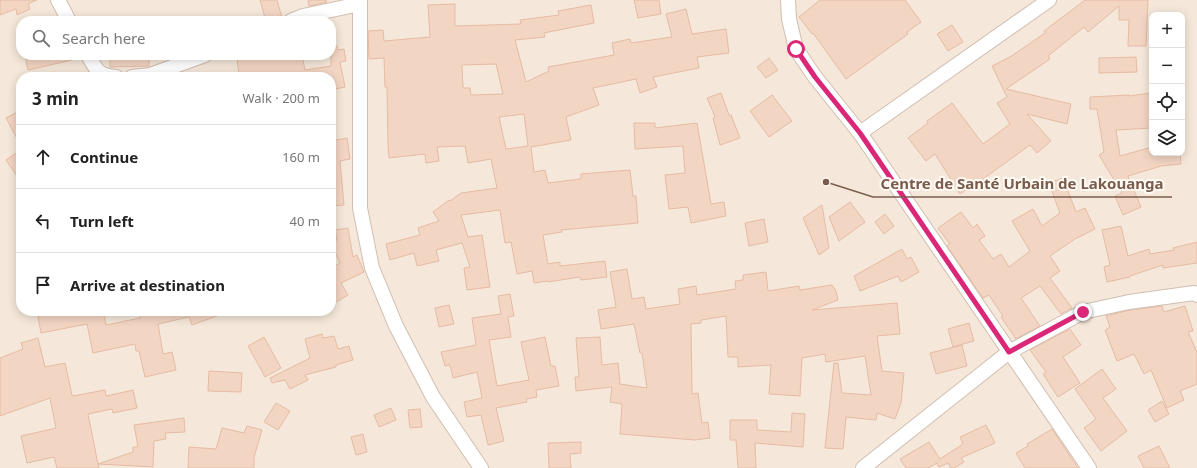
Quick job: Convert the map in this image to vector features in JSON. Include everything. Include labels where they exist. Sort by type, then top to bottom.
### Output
[{"type":"street","points":[[58,0],[67,16]]},
{"type":"street","points":[[788,0],[789,19],[796,49],[815,77],[860,133],[1089,468]]},
{"type":"street","points":[[860,133],[1049,0]]},
{"type":"street","points":[[303,16],[360,2],[360,208],[372,268],[396,326],[433,398],[481,468]]},
{"type":"street","points":[[91,60],[99,72]]},
{"type":"street","points":[[160,72],[192,60]]},
{"type":"street","points":[[863,468],[1009,352],[1083,312],[1129,302],[1194,293],[1197,295]]},
{"type":"shaded area","points":[[0,0],[1197,0],[1197,468],[0,468]]},
{"type":"building","points":[[0,0],[37,0],[28,4],[30,9],[17,15],[16,9],[0,15]]},
{"type":"building","points":[[260,0],[277,0],[282,16],[265,16]]},
{"type":"building","points":[[308,0],[326,0],[327,2],[309,6]]},
{"type":"building","points":[[634,0],[659,0],[661,14],[638,18]]},
{"type":"building","points":[[820,0],[905,0],[921,22],[907,32],[908,34],[846,79],[813,33],[812,34],[799,17]]},
{"type":"building","points":[[1085,0],[1148,0],[1146,46],[1128,46],[1129,20],[1119,20],[1119,6],[1088,32],[1084,27],[1048,56],[1050,59],[1006,89],[1071,104],[1067,124],[1027,114],[1051,141],[1037,153],[1030,145],[960,194],[935,154],[926,161],[908,138],[928,123],[927,121],[952,103],[983,144],[1010,124],[997,103],[1007,97],[992,66],[1010,57],[1045,33],[1044,31]]},
{"type":"building","points":[[455,4],[455,26],[521,24],[520,20],[559,15],[558,11],[591,5],[594,23],[544,33],[545,37],[515,40],[526,82],[549,71],[548,67],[614,55],[612,43],[630,39],[631,43],[672,37],[666,14],[686,9],[692,34],[726,29],[729,53],[697,57],[699,68],[653,77],[657,87],[640,93],[636,79],[593,88],[599,105],[566,117],[571,140],[531,147],[534,172],[545,170],[548,183],[581,179],[581,174],[630,170],[633,196],[636,196],[638,223],[561,230],[562,232],[543,235],[548,264],[560,262],[560,266],[605,261],[607,277],[581,280],[580,277],[534,283],[532,271],[517,274],[511,242],[505,243],[500,210],[461,215],[468,237],[482,235],[490,287],[467,290],[464,268],[470,267],[462,243],[436,250],[439,261],[417,266],[414,253],[390,260],[386,244],[420,235],[418,228],[439,221],[433,212],[449,200],[450,201],[461,193],[497,188],[491,159],[468,163],[465,146],[437,147],[439,161],[426,163],[425,154],[389,158],[387,87],[385,87],[384,58],[369,59],[368,31],[383,30],[384,41],[430,37],[428,5]],"holes":[[[496,64],[503,94],[471,95],[470,88],[463,88],[462,65]],[[524,114],[528,146],[506,149],[499,117]]]},
{"type":"building","points":[[952,25],[963,42],[948,51],[937,34]]},
{"type":"building","points":[[336,46],[338,50],[344,49],[346,61],[340,62],[345,87],[336,89],[336,72],[239,72],[237,60],[303,60],[305,70],[331,66],[331,60],[336,60]]},
{"type":"building","points":[[1136,57],[1137,72],[1099,73],[1099,58]]},
{"type":"building","points":[[769,58],[778,70],[766,78],[757,67]]},
{"type":"building","points":[[26,60],[72,60],[28,70]]},
{"type":"building","points":[[110,60],[149,60],[149,66],[110,67]]},
{"type":"building","points":[[721,93],[740,138],[720,145],[713,118],[715,117],[707,98]]},
{"type":"building","points":[[1149,93],[1149,128],[1116,130],[1120,156],[1149,148],[1149,156],[1180,156],[1181,164],[1161,166],[1128,176],[1141,207],[1123,215],[1115,196],[1122,193],[1099,155],[1104,152],[1097,109],[1090,109],[1090,97],[1129,96]]},
{"type":"building","points":[[772,95],[792,121],[769,137],[750,111]]},
{"type":"building","points":[[16,113],[16,137],[6,118]]},
{"type":"building","points":[[634,123],[655,123],[655,128],[697,123],[711,204],[724,202],[726,216],[691,223],[688,207],[669,209],[665,175],[685,173],[683,146],[635,149]]},
{"type":"building","points":[[347,138],[350,159],[340,161],[344,205],[336,206],[336,140]]},
{"type":"building","points":[[16,153],[16,175],[6,160]]},
{"type":"building","points":[[1063,178],[1076,212],[1085,208],[1095,229],[1075,239],[1050,256],[1060,271],[1050,278],[1072,308],[1061,314],[1040,286],[1021,298],[1040,326],[1016,339],[1001,317],[1003,316],[989,295],[983,298],[947,246],[950,244],[938,228],[961,212],[973,228],[977,224],[985,236],[979,240],[993,259],[1001,254],[1009,267],[1030,251],[1012,221],[1033,209],[1042,226],[1060,213],[1049,183]]},
{"type":"building","points":[[850,202],[865,222],[839,241],[829,217]]},
{"type":"building","points":[[822,205],[829,248],[819,255],[803,218]]},
{"type":"building","points":[[885,214],[894,226],[884,234],[875,222]]},
{"type":"building","points":[[764,219],[768,242],[749,246],[745,223]]},
{"type":"building","points":[[1121,226],[1128,256],[1149,249],[1150,254],[1174,250],[1173,248],[1197,242],[1197,263],[1163,268],[1163,265],[1130,277],[1107,282],[1104,267],[1110,265],[1102,230]]},
{"type":"building","points":[[348,228],[353,257],[357,255],[364,272],[341,283],[348,295],[336,302],[336,265],[340,263],[336,254],[336,230]]},
{"type":"building","points":[[902,249],[907,259],[911,257],[919,272],[901,282],[898,276],[860,291],[854,276]]},
{"type":"building","points":[[627,269],[632,299],[644,297],[646,309],[680,304],[678,289],[696,286],[697,295],[736,289],[735,281],[743,280],[743,275],[766,272],[768,291],[799,286],[800,290],[832,285],[836,291],[838,300],[812,310],[897,303],[900,334],[877,336],[882,371],[904,373],[901,403],[895,419],[877,413],[876,420],[846,417],[843,449],[825,448],[834,363],[838,363],[842,393],[871,395],[865,356],[826,362],[825,354],[802,358],[800,396],[769,394],[771,365],[738,367],[738,357],[728,357],[726,316],[701,320],[701,323],[691,324],[692,394],[698,393],[702,423],[708,422],[710,438],[695,440],[620,434],[622,404],[610,402],[612,387],[576,391],[575,377],[579,377],[576,338],[600,337],[602,365],[618,363],[620,384],[647,388],[642,353],[640,353],[634,324],[601,329],[598,310],[616,307],[610,272]]},
{"type":"building","points":[[510,294],[514,316],[508,317],[511,337],[489,340],[497,386],[529,380],[521,342],[545,337],[551,366],[555,366],[559,386],[536,390],[537,397],[526,399],[527,402],[496,408],[504,441],[488,445],[481,415],[467,417],[464,402],[482,398],[477,372],[453,378],[450,365],[445,366],[441,352],[476,345],[472,318],[501,314],[498,296]]},
{"type":"building","points":[[449,305],[454,324],[439,327],[435,308]]},
{"type":"building","points":[[1162,306],[1164,312],[1185,306],[1193,331],[1188,332],[1197,352],[1197,384],[1180,391],[1184,400],[1167,408],[1151,370],[1144,374],[1134,354],[1117,361],[1105,330],[1110,327],[1106,316],[1130,310]]},
{"type":"building","points":[[38,316],[104,316],[106,325],[140,318],[140,316],[217,316],[192,325],[189,317],[158,324],[163,354],[172,352],[176,370],[145,377],[139,351],[136,351],[135,344],[93,353],[87,324],[41,333]]},
{"type":"building","points":[[969,323],[974,341],[953,347],[948,329]]},
{"type":"building","points":[[1070,329],[1081,345],[1063,357],[1080,383],[1058,397],[1043,374],[1046,372],[1030,350]]},
{"type":"building","points":[[322,334],[323,338],[334,336],[338,349],[349,346],[353,360],[336,365],[336,367],[305,375],[308,380],[290,389],[285,380],[272,383],[270,378],[310,358],[305,339]]},
{"type":"building","points":[[264,337],[281,368],[265,377],[248,346]]},
{"type":"building","points":[[38,338],[45,367],[65,363],[73,396],[105,390],[106,396],[133,390],[137,408],[113,413],[112,409],[88,414],[99,468],[57,468],[54,457],[27,463],[21,436],[56,428],[50,398],[0,416],[0,358],[23,349],[21,343]]},
{"type":"building","points":[[962,345],[967,366],[936,374],[930,353]]},
{"type":"building","points":[[1102,369],[1116,389],[1103,398],[1127,431],[1101,451],[1084,428],[1096,419],[1075,389]]},
{"type":"building","points":[[209,371],[242,373],[241,392],[208,391]]},
{"type":"building","points":[[1162,401],[1169,414],[1155,422],[1148,410]]},
{"type":"building","points":[[276,403],[290,411],[278,430],[264,422]]},
{"type":"building","points":[[391,408],[396,420],[379,427],[374,415]]},
{"type":"building","points":[[420,409],[422,427],[410,428],[408,410]]},
{"type":"building","points":[[792,413],[805,414],[803,447],[755,443],[756,468],[738,468],[736,440],[730,440],[730,420],[757,420],[757,430],[791,432]]},
{"type":"building","points":[[184,418],[185,432],[165,433],[166,439],[154,441],[153,467],[98,464],[133,452],[133,447],[138,447],[134,425]]},
{"type":"building","points":[[986,425],[995,443],[961,458],[964,462],[954,468],[951,468],[948,463],[939,467],[937,463],[928,468],[906,468],[900,459],[929,442],[940,459],[963,444],[960,437]]},
{"type":"building","points":[[247,426],[262,430],[254,457],[254,468],[188,468],[189,447],[216,449],[222,428],[244,433]]},
{"type":"building","points":[[1052,429],[1078,468],[1025,468],[1016,453],[1028,446],[1027,444]]},
{"type":"building","points":[[363,434],[367,452],[356,455],[351,437]]},
{"type":"building","points":[[581,442],[581,453],[570,454],[571,468],[549,468],[548,443]]},
{"type":"building","points":[[1159,446],[1170,468],[1144,468],[1138,456]]},
{"type":"place","name":"Centre de Santé Urbain de Lakouanga","points":[[826,182]]},
{"type":"route","points":[[796,49],[815,77],[860,133],[1009,352],[1083,312]]}]
